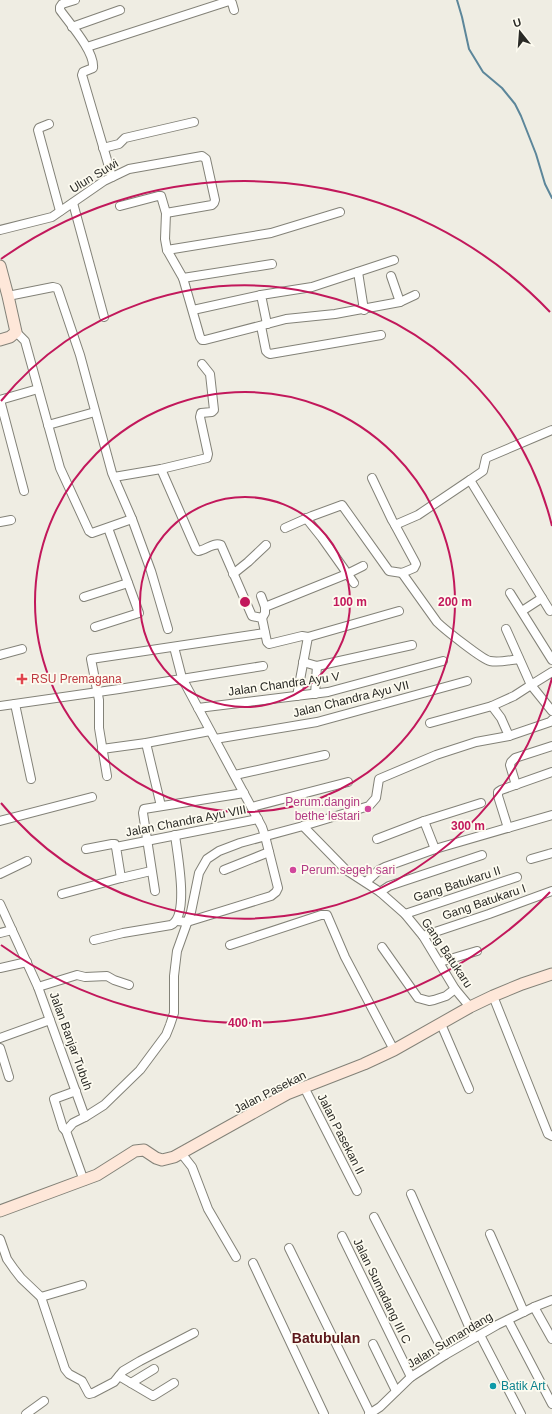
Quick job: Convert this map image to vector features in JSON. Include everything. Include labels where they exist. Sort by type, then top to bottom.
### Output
[{"type":"street","points":[[75,0],[62,4],[60,10],[87,47],[94,67],[83,72],[82,75],[112,177]]},
{"type":"street","points":[[87,47],[229,1],[232,3],[234,10]]},
{"type":"street","points":[[72,27],[120,10]]},
{"type":"street","points":[[104,148],[119,144],[125,138],[194,122]]},
{"type":"street","points":[[49,124],[39,128],[38,130],[60,211]]},
{"type":"street","name":"Ulun Suwi","points":[[0,230],[47,218],[112,177],[134,167],[202,156],[204,157],[206,159],[215,200],[214,203],[212,205],[166,213]]},
{"type":"street","points":[[120,206],[161,196],[166,213],[165,239],[167,250],[183,278],[202,340],[286,319],[364,310],[400,302],[415,295]]},
{"type":"street","points":[[73,202],[104,317]]},
{"type":"street","points":[[167,250],[271,233],[340,212]]},
{"type":"street","points":[[193,310],[260,295],[312,287],[394,260]]},
{"type":"street","points":[[183,278],[272,264]]},
{"type":"street","points":[[0,266],[16,332],[25,341],[60,468],[89,532],[92,533],[132,519]]},
{"type":"street","points":[[358,272],[364,310]]},
{"type":"street","points":[[391,276],[400,302]]},
{"type":"street","points":[[8,296],[55,287],[58,290],[70,322],[114,477],[132,519],[151,571],[168,629]]},
{"type":"street","points":[[260,295],[266,351],[268,354],[381,335]]},
{"type":"street","points":[[0,340],[10,337],[16,332]]},
{"type":"street","points":[[114,477],[161,469],[205,458],[208,455],[200,417],[201,413],[212,412],[214,410],[210,374],[202,364]]},
{"type":"street","points":[[24,490],[0,400],[38,389]]},
{"type":"street","points":[[48,425],[95,412]]},
{"type":"street","points":[[396,525],[418,515],[483,471],[486,458],[552,430]]},
{"type":"street","points":[[161,469],[196,550],[202,551],[218,544],[221,546],[252,616],[262,618]]},
{"type":"street","points":[[285,528],[306,518],[342,505],[386,568],[393,572],[402,573],[414,568],[416,564],[392,520],[372,478]]},
{"type":"street","points":[[470,480],[550,611]]},
{"type":"street","points":[[306,518],[354,583]]},
{"type":"street","points":[[0,522],[10,520]]},
{"type":"street","points":[[95,627],[139,613],[108,528]]},
{"type":"street","points":[[233,574],[266,545]]},
{"type":"street","points":[[265,607],[347,574],[363,566]]},
{"type":"street","points":[[402,573],[437,622],[484,659],[493,662],[519,659]]},
{"type":"street","points":[[84,597],[128,583]]},
{"type":"street","points":[[510,593],[552,660]]},
{"type":"street","points":[[261,596],[265,607],[265,612],[262,618],[267,642],[269,644],[302,636],[308,637],[399,611]]},
{"type":"street","points":[[522,611],[542,598]]},
{"type":"street","points":[[506,629],[531,685],[552,711]]},
{"type":"street","points":[[107,776],[99,728],[100,708],[98,692],[91,659],[265,633]]},
{"type":"street","points":[[297,696],[308,637]]},
{"type":"street","points":[[303,662],[317,666],[412,646]]},
{"type":"street","points":[[94,940],[171,924],[177,921],[187,922],[271,896],[278,888],[265,836],[258,819],[182,678],[174,647]]},
{"type":"street","points":[[0,655],[22,649]]},
{"type":"street","name":"Jalan Chandra Ayu V","points":[[198,708],[328,692],[443,661]]},
{"type":"street","points":[[0,706],[263,666]]},
{"type":"street","points":[[315,694],[317,666]]},
{"type":"street","points":[[430,723],[492,706],[514,696],[552,672]]},
{"type":"street","name":"Jalan Chandra Ayu VII","points":[[215,739],[317,722],[467,681]]},
{"type":"street","points":[[15,704],[31,779]]},
{"type":"street","points":[[492,706],[501,718],[509,736]]},
{"type":"street","points":[[66,1131],[73,1123],[104,1105],[140,1070],[166,1035],[174,1013],[177,951],[191,912],[199,873],[207,859],[220,851],[240,843],[369,806],[376,798],[378,781],[382,777],[436,754],[476,742],[509,736],[552,720]]},
{"type":"street","points":[[102,749],[146,743],[210,731]]},
{"type":"street","points":[[146,743],[161,806]]},
{"type":"street","points":[[516,785],[510,762],[515,758],[552,746]]},
{"type":"street","points":[[235,775],[325,755]]},
{"type":"street","points":[[508,828],[498,792],[552,772]]},
{"type":"street","points":[[252,807],[348,782]]},
{"type":"street","points":[[155,891],[143,811],[146,808],[244,793]]},
{"type":"street","points":[[0,821],[92,797]]},
{"type":"street","points":[[377,838],[481,802]]},
{"type":"street","points":[[366,882],[379,870],[385,867],[435,849],[552,815]]},
{"type":"street","name":"Jalan Chandra Ayu VIII","points":[[121,878],[116,847],[258,819]]},
{"type":"street","points":[[424,821],[435,849]]},
{"type":"street","name":"Gang Batukaru","points":[[303,826],[346,870],[380,892],[405,914],[423,936],[455,989],[470,1007]]},
{"type":"street","points":[[175,835],[181,878],[181,900],[177,921]]},
{"type":"street","points":[[86,850],[112,844],[116,847]]},
{"type":"street","points":[[224,870],[269,852]]},
{"type":"street","points":[[531,859],[552,853]]},
{"type":"street","points":[[380,892],[389,886],[482,855]]},
{"type":"street","points":[[0,874],[27,861]]},
{"type":"street","points":[[62,894],[151,871]]},
{"type":"street","name":"Gang Batukaru II","points":[[405,914],[517,877]]},
{"type":"street","name":"Gang Batukaru I","points":[[423,936],[552,891]]},
{"type":"street","name":"Jalan Banjar Tubuh","points":[[0,904],[38,987],[85,1117]]},
{"type":"street","points":[[230,945],[321,915],[327,915],[345,957],[394,1050]]},
{"type":"street","points":[[0,932],[12,930]]},
{"type":"street","points":[[382,947],[418,998],[429,1001],[434,1000],[446,996],[455,989]]},
{"type":"street","points":[[440,962],[476,951]]},
{"type":"street","points":[[0,968],[27,962]]},
{"type":"street","name":"Jalan Pasekan","points":[[0,1211],[103,1172],[135,1151],[144,1150],[162,1160],[182,1153],[287,1094],[349,1070],[394,1050],[470,1007],[493,996],[552,974]]},
{"type":"street","points":[[38,987],[77,976],[107,976],[129,985]]},
{"type":"street","points":[[493,996],[548,1134],[552,1136]]},
{"type":"street","points":[[0,1038],[50,1020]]},
{"type":"street","points":[[441,1024],[470,1089]]},
{"type":"street","points":[[0,1048],[9,1077]]},
{"type":"street","name":"Jalan Pasekan II","points":[[304,1087],[357,1191]]},
{"type":"street","points":[[76,1091],[54,1098],[63,1128],[66,1131],[84,1180]]},
{"type":"street","points":[[182,1153],[192,1167],[208,1209],[236,1257]]},
{"type":"street","points":[[411,1194],[477,1336],[521,1414]]},
{"type":"street","points":[[374,1216],[445,1355]]},
{"type":"street","points":[[490,1234],[524,1312]]},
{"type":"street","name":"Jalan Sumadang III C","points":[[342,1236],[411,1377]]},
{"type":"street","points":[[0,1239],[7,1259],[20,1278],[41,1297],[65,1369],[69,1374],[81,1380],[89,1394],[114,1382],[123,1371],[140,1361],[194,1333]]},
{"type":"street","points":[[289,1248],[372,1413]]},
{"type":"street","points":[[253,1263],[324,1414]]},
{"type":"street","points":[[41,1297],[82,1285]]},
{"type":"street","name":"Jalan Sumandang","points":[[372,1413],[411,1377],[445,1355],[508,1320],[552,1300]]},
{"type":"street","points":[[534,1307],[552,1339]]},
{"type":"street","points":[[508,1320],[552,1404]]},
{"type":"street","points":[[373,1344],[396,1391]]},
{"type":"street","points":[[131,1383],[154,1369]]},
{"type":"street","points":[[119,1376],[153,1396],[174,1383]]},
{"type":"street","points":[[26,1414],[44,1401]]},
{"type":"waterway","points":[[457,0],[469,49],[483,72],[502,88],[515,104],[536,154],[545,184],[552,198]]},
{"type":"place","name":"RSU Premagana","points":[[22,679]]},
{"type":"place","name":"Perum.dangin bethe lestari","points":[[368,809]]},
{"type":"place","name":"Perum.segeh sari","points":[[293,870]]},
{"type":"place","name":"Batik Art","points":[[493,1386]]},
{"type":"district","name":"Batubulan","points":[[326,1338]]}]
